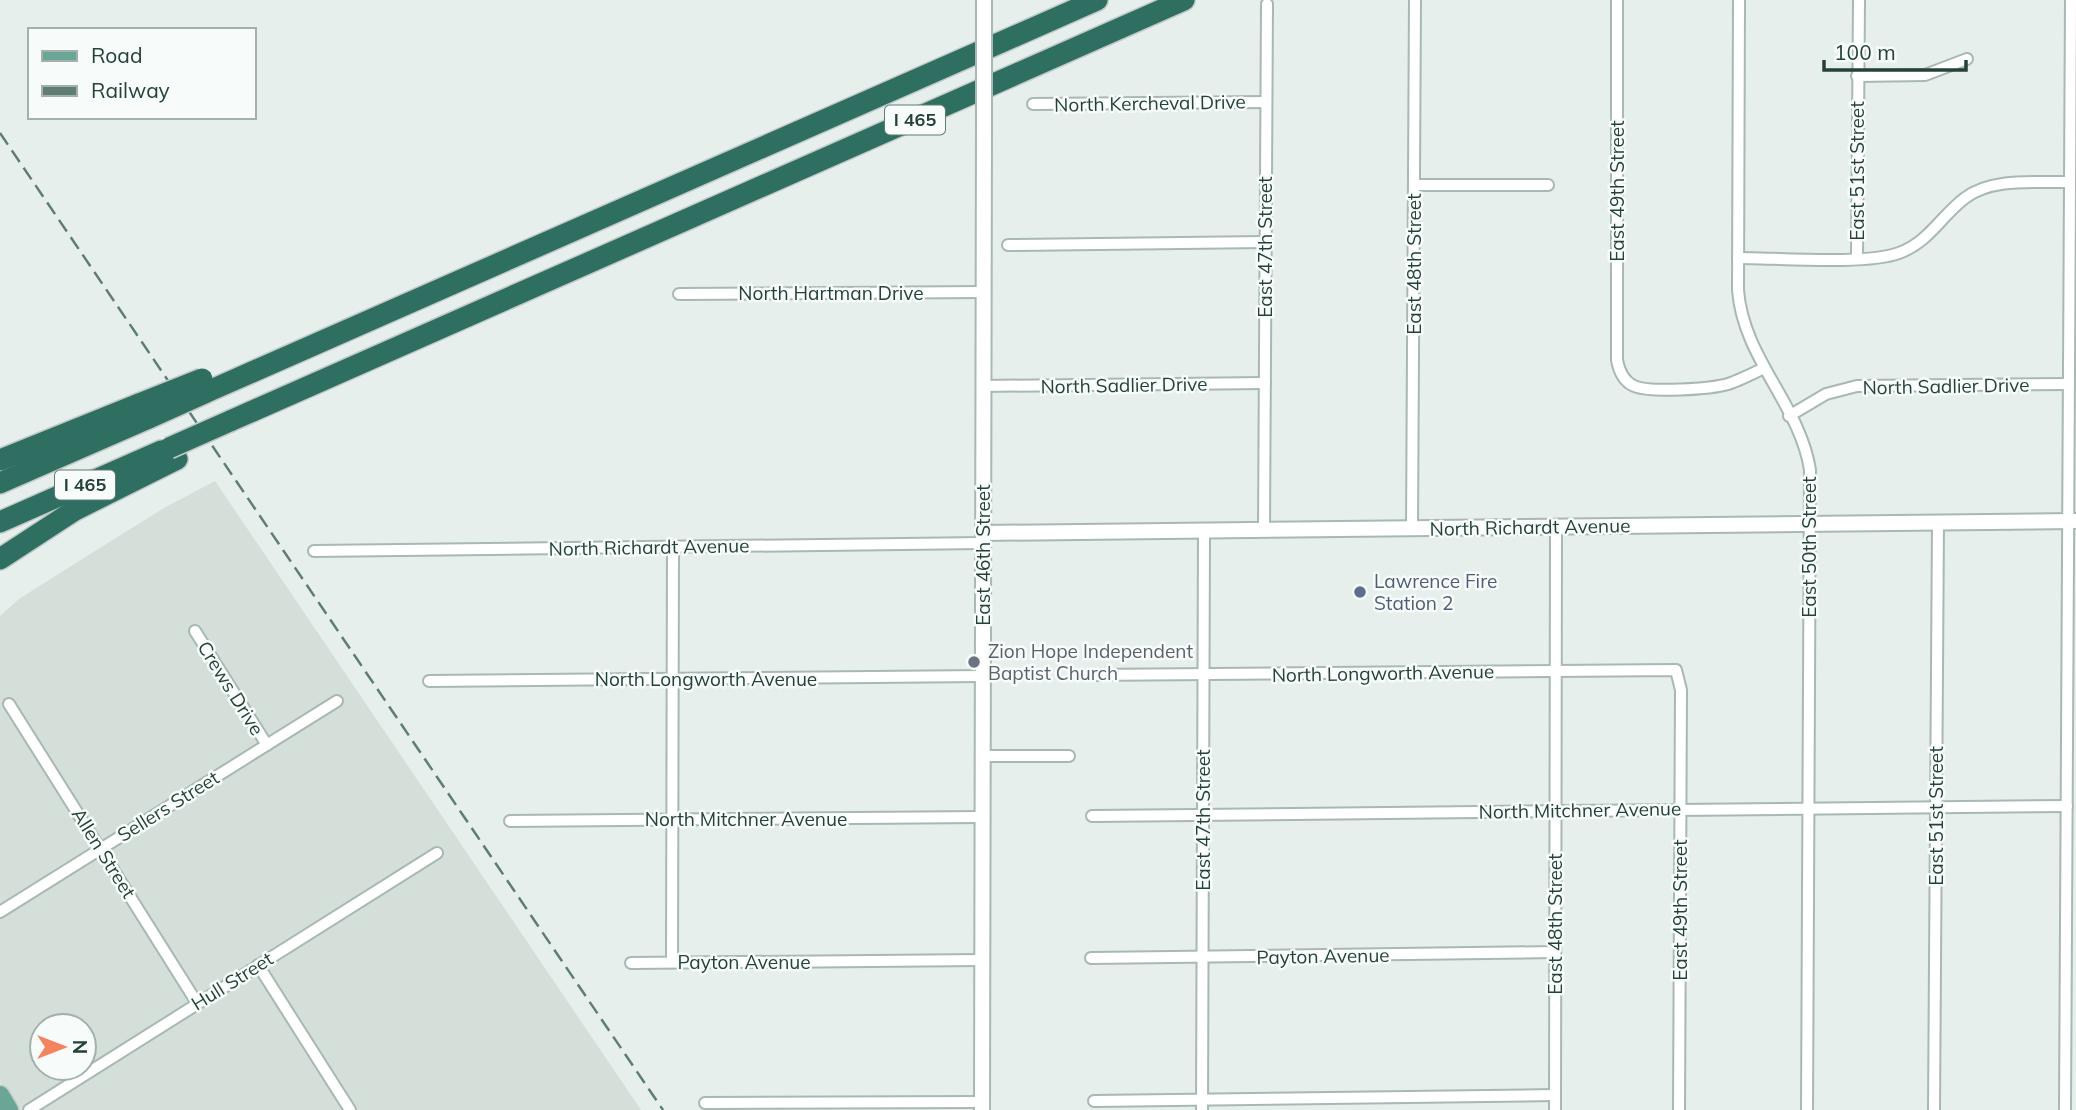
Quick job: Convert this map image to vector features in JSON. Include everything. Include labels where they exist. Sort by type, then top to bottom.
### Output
[{"type":"highway","name":"I 465","points":[[0,483],[144,411],[275,359],[1097,0]]},
{"type":"highway","name":"I 465","points":[[0,522],[173,453],[362,364],[1184,0]]},
{"type":"highway","points":[[0,460],[144,411]]},
{"type":"highway","points":[[0,559],[75,510],[173,453]]},
{"type":"main road","points":[[0,1095],[9,1110]]},
{"type":"street","name":"East 46th Street","points":[[982,1106],[984,0]]},
{"type":"street","name":"East 48th Street","points":[[1412,529],[1415,0]]},
{"type":"street","name":"East 49th Street","points":[[1617,0],[1617,360],[1626,380],[1644,388],[1712,387],[1730,383],[1764,368]]},
{"type":"street","name":"East 50th Street","points":[[1739,0],[1738,258],[1741,316],[1809,461],[1807,1110]]},
{"type":"street","name":"East 51st Street","points":[[1857,258],[1858,0]]},
{"type":"street","points":[[2065,1110],[2072,521],[2069,182],[2072,3]]},
{"type":"street","name":"East 47th Street","points":[[1264,531],[1267,4]]},
{"type":"street","points":[[1857,76],[1925,75],[1968,59]]},
{"type":"street","name":"North Kercheval Drive","points":[[1033,104],[1266,102]]},
{"type":"street","points":[[1738,258],[1886,256],[1912,247],[1927,237],[1963,199],[1979,190],[1997,185],[2069,182]]},
{"type":"street","points":[[1414,185],[1548,185]]},
{"type":"street","points":[[1008,245],[1265,242]]},
{"type":"street","name":"North Hartman Drive","points":[[679,294],[983,292]]},
{"type":"street","name":"North Sadlier Drive","points":[[982,386],[1265,383]]},
{"type":"street","name":"North Sadlier Drive","points":[[1788,416],[1830,393],[1862,386],[2069,384]]},
{"type":"street","name":"North Richardt Avenue","points":[[314,551],[673,547],[1204,531],[2072,521]]},
{"type":"street","name":"East 51st Street","points":[[1934,1110],[1938,523]]},
{"type":"street","name":"East 48th Street","points":[[1555,1110],[1556,527]]},
{"type":"street","name":"East 47th Street","points":[[1202,1105],[1204,531]]},
{"type":"street","points":[[672,962],[673,547]]},
{"type":"street","name":"Crews Drive","points":[[195,631],[267,745]]},
{"type":"street","name":"East 49th Street","points":[[1676,670],[1681,690],[1679,1110]]},
{"type":"street","name":"North Longworth Avenue","points":[[1089,675],[1676,670]]},
{"type":"street","name":"North Longworth Avenue","points":[[429,681],[983,676]]},
{"type":"street","name":"Sellers Street","points":[[0,912],[337,701]]},
{"type":"street","name":"Allen Street","points":[[9,704],[197,1003]]},
{"type":"street","points":[[982,756],[1069,756]]},
{"type":"street","name":"North Mitchner Avenue","points":[[1092,816],[2067,806]]},
{"type":"street","name":"North Mitchner Avenue","points":[[510,821],[982,817]]},
{"type":"street","name":"Hull Street","points":[[29,1110],[437,853]]},
{"type":"street","name":"Payton Avenue","points":[[1091,958],[1555,952]]},
{"type":"street","name":"Payton Avenue","points":[[631,963],[982,960]]},
{"type":"street","points":[[258,965],[350,1110]]},
{"type":"street","points":[[1094,1101],[1202,1105],[1555,1095]]},
{"type":"street","points":[[705,1103],[982,1106]]},
{"type":"shaded area","points":[[215,481],[641,1110],[17,1110],[0,1082],[0,616],[19,599],[164,508]]},
{"type":"railway","points":[[0,133],[663,1110]]},
{"type":"place","name":"Lawrence Fire Station 2","points":[[1360,592]]},
{"type":"place","name":"Zion Hope Independent Baptist Church","points":[[974,662]]}]
